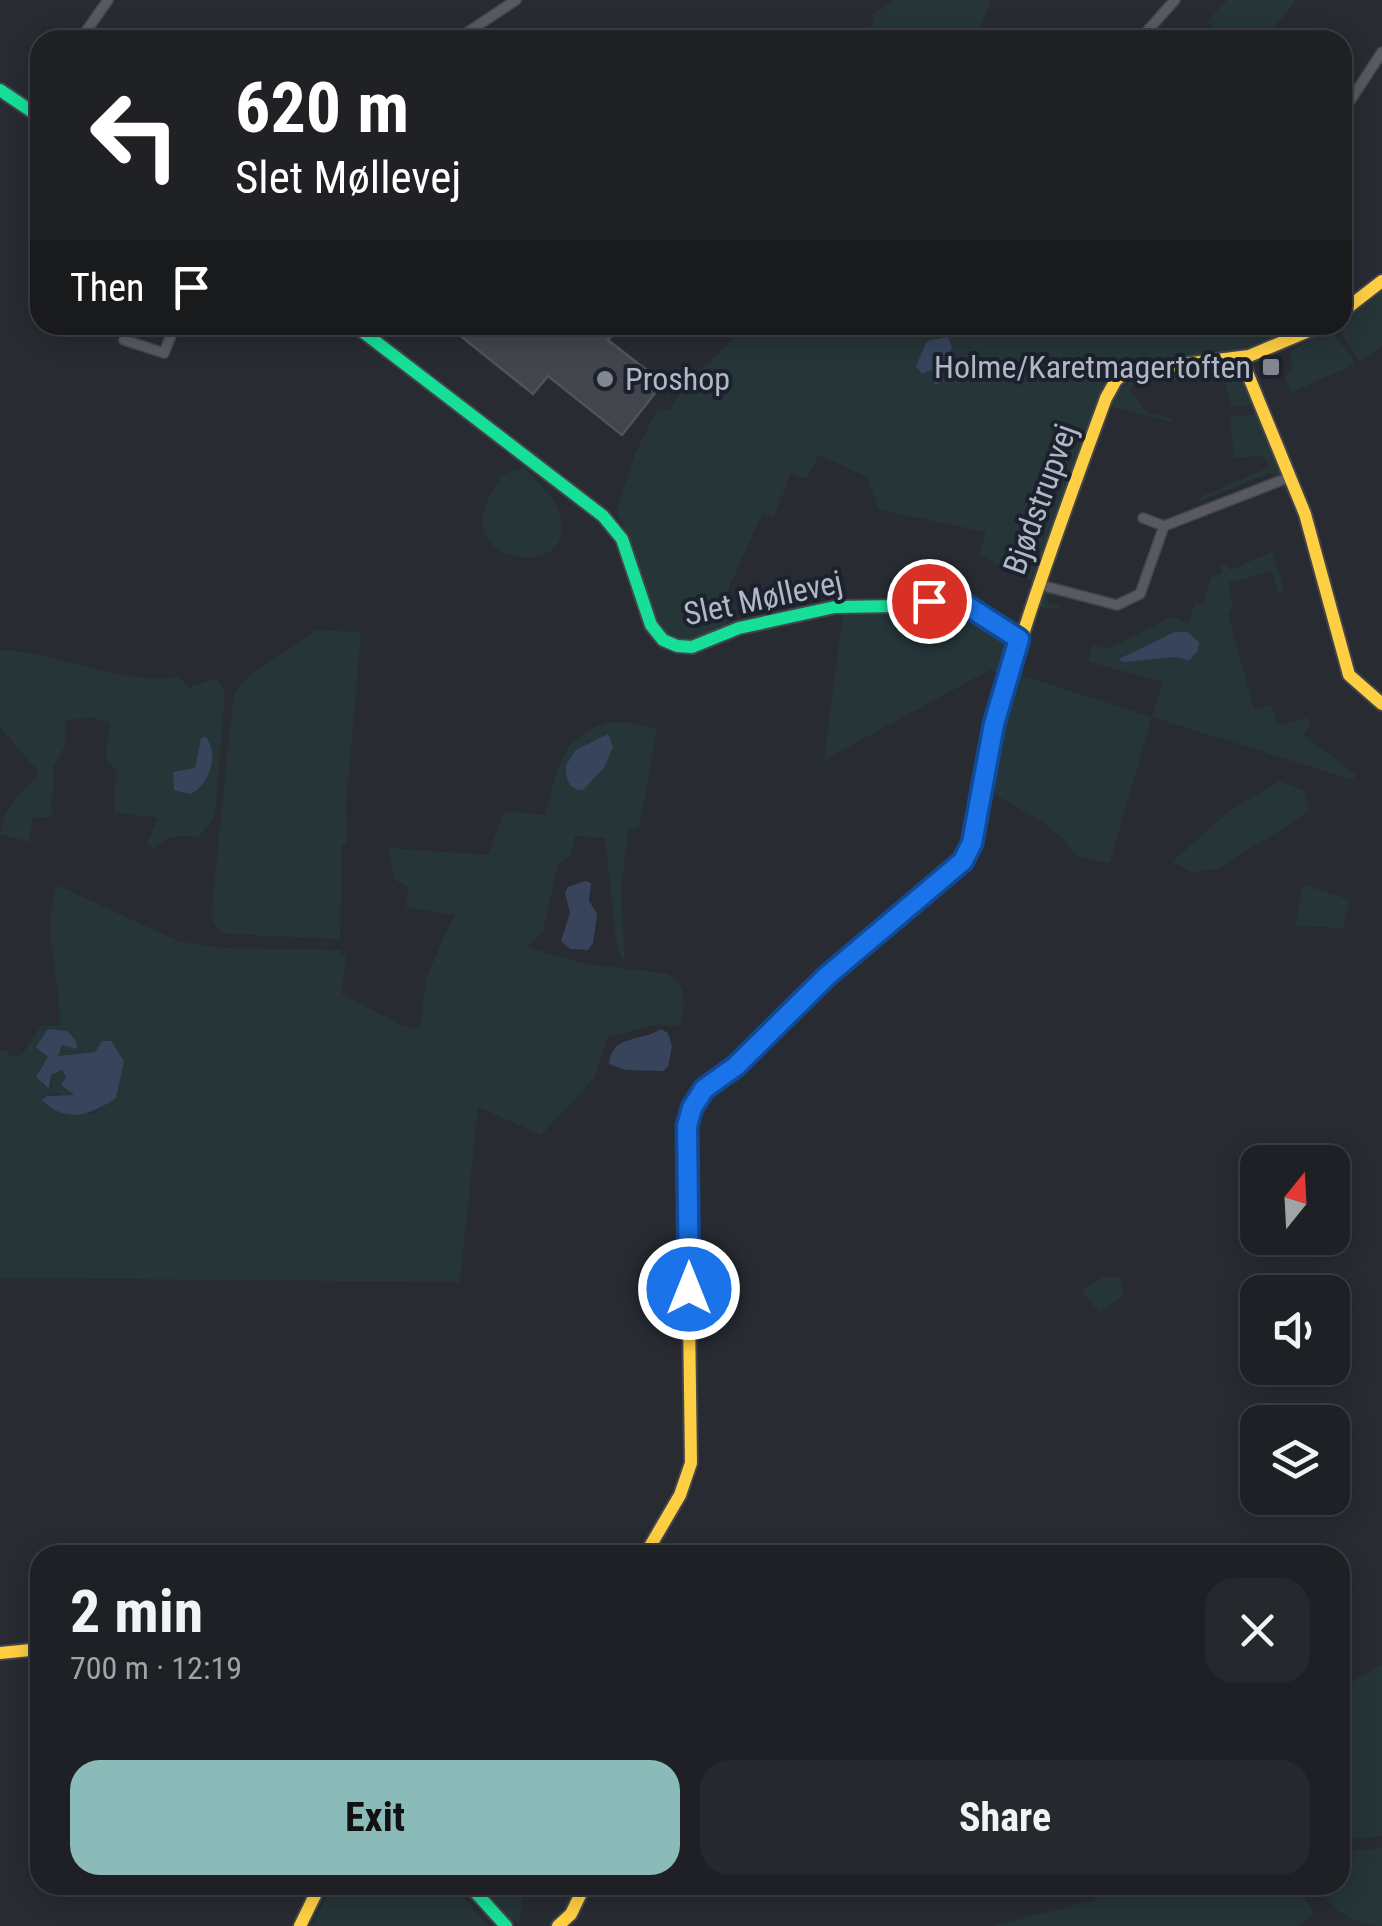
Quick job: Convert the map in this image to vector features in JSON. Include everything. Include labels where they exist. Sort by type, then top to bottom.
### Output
[{"type":"street","points":[[87,30],[108,0]]},
{"type":"street","points":[[471,30],[516,0]]},
{"type":"street","points":[[1148,30],[1174,0]]},
{"type":"street","points":[[1352,98],[1382,52]]},
{"type":"street","points":[[0,90],[30,110]]},
{"type":"street","points":[[1352,304],[1382,281]]},
{"type":"street","points":[[124,340],[164,353],[171,335]]},
{"type":"street","name":"Slet Møllevej","points":[[367,335],[603,516],[622,539],[651,625],[670,644],[692,647],[738,628],[834,607],[901,606],[941,600],[966,605],[1019,639]]},
{"type":"street","name":"Bjødstrupvej","points":[[651,1545],[680,1495],[691,1463],[687,1126],[692,1108],[704,1089],[736,1066],[827,976],[963,861],[972,843],[994,724],[1019,639],[1106,398],[1116,380],[1128,372],[1242,360],[1303,335]]},
{"type":"street","points":[[1242,360],[1321,565],[1350,675],[1382,704]]},
{"type":"street","points":[[1143,518],[1164,526],[1290,477]]},
{"type":"street","points":[[1048,587],[1117,605],[1140,594],[1164,526]]},
{"type":"street","points":[[0,1653],[30,1650]]},
{"type":"street","points":[[300,1926],[315,1895]]},
{"type":"street","points":[[478,1895],[506,1926]]},
{"type":"street","points":[[558,1926],[571,1914],[580,1895]]},
{"type":"shaded area","points":[[894,0],[991,0],[980,30],[866,30],[872,25],[873,14]]},
{"type":"shaded area","points":[[1227,0],[1296,0],[1273,30],[1216,30],[1207,22]]},
{"type":"shaded area","points":[[1382,291],[1382,347],[1359,361],[1342,335],[1352,335],[1352,314]]},
{"type":"shaded area","points":[[735,335],[1279,335],[1228,355],[1149,361],[1108,373],[1034,582],[979,555],[986,532],[879,510],[867,477],[819,455],[806,479],[791,473],[774,517],[763,513],[724,598],[735,606],[724,628],[679,639],[656,623],[630,540],[616,511],[635,454],[658,408],[670,411],[694,376]]},
{"type":"shaded area","points":[[1319,335],[1336,335],[1355,364],[1292,392],[1284,378],[1293,370],[1290,351]]},
{"type":"shaded area","points":[[1231,367],[1241,372],[1253,402],[1248,407],[1231,406],[1225,378],[1139,383],[1129,389],[1148,413],[1171,418],[1171,422],[1108,406],[1117,392],[1145,375]]},
{"type":"shaded area","points":[[1258,414],[1283,472],[1276,477],[1270,473],[1201,501],[1200,497],[1270,467],[1263,456],[1234,458],[1230,417]]},
{"type":"shaded area","points":[[524,467],[555,504],[562,534],[552,549],[535,557],[514,556],[496,548],[484,532],[484,509],[501,479],[499,476]]},
{"type":"shaded area","points":[[1272,552],[1284,590],[1278,592],[1272,571],[1228,583],[1233,606],[1228,614],[1254,709],[1271,705],[1278,725],[1309,717],[1310,726],[1303,735],[1355,774],[1353,780],[1152,717],[1163,682],[1089,662],[1092,645],[1108,649],[1173,616],[1188,623],[1196,602],[1202,604],[1211,578],[1222,573],[1220,566],[1225,563],[1230,570]]},
{"type":"shaded area","points":[[1040,587],[1051,593],[1047,597],[1050,605],[1059,604],[1058,609],[1038,607],[1022,660],[1023,676],[1152,717],[1110,862],[1078,855],[1043,823],[987,790],[997,729]]},
{"type":"shaded area","points":[[939,605],[979,617],[997,628],[1008,648],[1002,675],[990,670],[824,760],[843,612]]},
{"type":"shaded area","points":[[315,630],[361,632],[346,806],[347,844],[342,845],[340,939],[229,934],[218,930],[211,917],[233,699],[248,677]]},
{"type":"shaded area","points":[[0,650],[132,676],[179,677],[189,688],[216,678],[225,693],[215,815],[198,838],[174,837],[153,848],[147,843],[158,818],[114,812],[116,771],[106,759],[110,724],[90,717],[65,721],[66,744],[53,767],[53,817],[33,817],[29,842],[0,834],[8,810],[38,771],[0,727]]},
{"type":"shaded area","points":[[608,722],[636,723],[657,730],[639,827],[628,831],[621,890],[625,962],[617,949],[605,838],[575,836],[571,854],[558,864],[543,931],[528,947],[582,963],[668,974],[682,990],[682,1019],[680,1026],[653,1025],[607,1038],[595,1077],[541,1135],[478,1107],[460,1282],[0,1278],[0,1051],[7,1051],[11,1057],[22,1055],[41,1026],[60,1026],[51,940],[57,885],[180,942],[224,948],[341,950],[341,955],[346,955],[342,994],[405,1027],[420,1028],[426,978],[454,915],[406,907],[409,888],[394,879],[389,848],[488,855],[504,811],[545,815],[563,758],[569,747],[591,729]],"holes":[[[48,1029],[67,1032],[70,1044],[62,1045],[57,1056],[95,1052],[111,1041],[116,1053],[120,1074],[116,1092],[92,1114],[46,1106],[44,1097],[56,1093],[74,1095],[63,1088],[66,1077],[62,1070],[51,1075],[52,1087],[43,1086],[38,1073],[48,1057]]]},
{"type":"shaded area","points":[[1279,781],[1304,791],[1310,811],[1218,869],[1192,872],[1172,862],[1229,811]]},
{"type":"shaded area","points":[[1303,884],[1350,900],[1343,928],[1295,926]]},
{"type":"shaded area","points":[[1103,1277],[1121,1277],[1123,1296],[1099,1313],[1081,1290]]},
{"type":"shaded area","points":[[1382,1665],[1382,1836],[1350,1840],[1350,1683]]},
{"type":"shaded area","points":[[1382,1848],[1382,1926],[1361,1923],[1322,1895],[1350,1895],[1350,1850]]},
{"type":"shaded area","points":[[328,1895],[462,1895],[488,1926],[311,1926]]},
{"type":"shaded area","points":[[488,1895],[524,1895],[519,1922],[506,1918]]},
{"type":"shaded area","points":[[1095,1895],[1302,1895],[1314,1914],[1298,1926],[992,1926],[1095,1900]]},
{"type":"water","points":[[948,337],[952,347],[943,370],[944,381],[934,385],[936,373],[931,370],[922,374],[916,366],[927,341]]},
{"type":"water","points":[[1175,632],[1187,632],[1199,642],[1198,651],[1189,660],[1119,659]]},
{"type":"water","points":[[608,734],[613,747],[604,768],[583,790],[571,786],[566,765],[576,750]]},
{"type":"water","points":[[206,737],[212,760],[203,784],[190,794],[174,790],[173,772],[195,768],[201,738]]},
{"type":"water","points":[[591,883],[589,901],[597,914],[593,943],[588,950],[570,949],[561,941],[570,913],[565,893],[568,887]]},
{"type":"water","points":[[48,1029],[67,1031],[76,1041],[77,1049],[62,1045],[58,1056],[95,1052],[102,1041],[111,1041],[124,1061],[116,1098],[98,1109],[70,1115],[42,1100],[47,1096],[74,1095],[61,1085],[66,1077],[62,1070],[51,1075],[49,1089],[36,1077],[48,1057],[36,1047]]},
{"type":"water","points":[[661,1029],[668,1033],[672,1046],[668,1067],[663,1071],[626,1070],[609,1064],[611,1054],[621,1043]]},
{"type":"building","name":"Proshop","points":[[459,335],[612,335],[608,340],[663,383],[622,435],[548,376],[533,394]]},
{"type":"traffic: fast","points":[[0,90],[30,110]]},
{"type":"traffic: fast","points":[[367,335],[603,516],[622,539],[651,625],[663,640],[692,647],[739,628],[835,607],[901,606],[941,600],[966,605],[1019,639]]},
{"type":"traffic: fast","points":[[478,1895],[506,1926]]},
{"type":"traffic: slow","points":[[1352,304],[1382,281]]},
{"type":"traffic: slow","points":[[976,813],[1033,603],[1106,398],[1116,380],[1128,371],[1249,356],[1299,335]]},
{"type":"traffic: slow","points":[[1242,360],[1305,514],[1349,675],[1382,704]]},
{"type":"traffic: slow","points":[[651,1545],[680,1495],[691,1463],[687,1167]]},
{"type":"traffic: slow","points":[[0,1653],[30,1650]]},
{"type":"traffic: slow","points":[[300,1926],[315,1895]]},
{"type":"traffic: slow","points":[[558,1926],[571,1914],[580,1895]]},
{"type":"traffic: jam","points":[[687,1167],[687,1127],[692,1107],[705,1089],[736,1065],[827,976],[957,869],[968,853],[976,813]]},
{"type":"place","name":"Holme/Karetmagertoften","points":[[1271,367]]},
{"type":"place","name":"Proshop","points":[[605,379]]},
{"type":"route","points":[[689,1289],[687,1126],[698,1096],[763,1041],[827,976],[957,870],[972,843],[994,724],[1019,639],[966,605],[929,601]]}]
